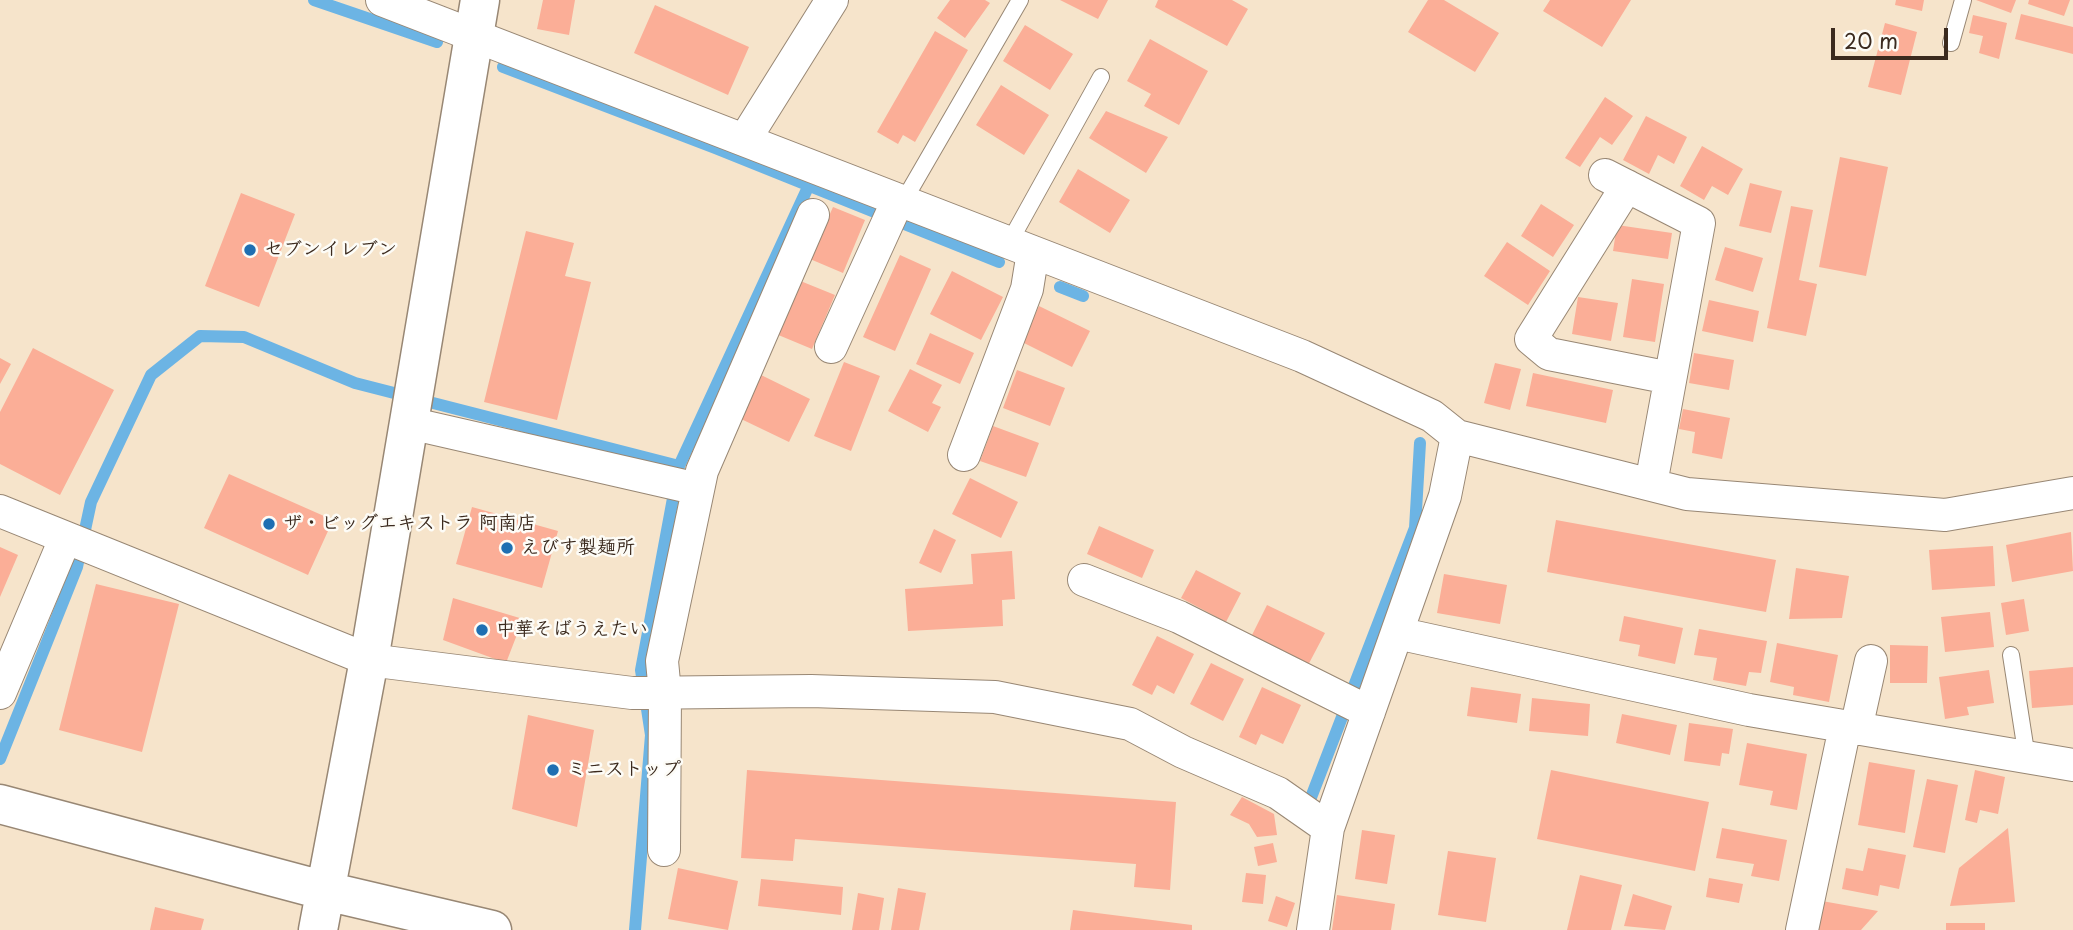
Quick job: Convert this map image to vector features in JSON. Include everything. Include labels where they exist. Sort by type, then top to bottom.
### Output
[{"type":"street","points":[[382,0],[473,37],[745,138],[899,202],[1302,356],[1432,416],[1457,436],[1687,494],[1945,515],[2073,493]]},
{"type":"street","points":[[318,930],[369,660],[480,0]]},
{"type":"street","points":[[745,138],[832,0]]},
{"type":"street","points":[[1651,484],[1699,223],[1616,180],[1531,339],[1549,354],[1670,378]]},
{"type":"street","points":[[831,347],[899,202]]},
{"type":"street","points":[[664,850],[665,693],[662,661],[702,471],[813,215]]},
{"type":"street","points":[[964,455],[1027,289],[1021,247]]},
{"type":"street","points":[[411,407],[698,489]]},
{"type":"street","points":[[1313,930],[1328,828],[1445,496],[1457,436]]},
{"type":"street","points":[[0,511],[369,660],[632,693],[811,691],[995,697],[1130,724],[1183,752],[1278,793],[1328,828]]},
{"type":"street","points":[[0,693],[74,543]]},
{"type":"street","points":[[1084,580],[1179,617],[1369,712]]},
{"type":"street","points":[[1397,633],[1749,710],[2073,765]]},
{"type":"street","points":[[1802,930],[1850,728],[1871,661]]},
{"type":"street","points":[[0,804],[326,891],[492,930]]},
{"type":"lane","points":[[899,202],[1020,0]]},
{"type":"lane","points":[[1951,43],[1963,0]]},
{"type":"lane","points":[[1021,247],[1101,78]]},
{"type":"lane","points":[[2011,655],[2027,758]]},
{"type":"building","points":[[543,0],[575,0],[569,35],[537,29]]},
{"type":"building","points":[[950,0],[985,0],[990,3],[965,38],[937,18]]},
{"type":"building","points":[[1060,0],[1108,0],[1098,19]]},
{"type":"building","points":[[1158,0],[1232,0],[1248,9],[1227,46],[1155,7]]},
{"type":"building","points":[[1428,0],[1444,0],[1499,33],[1475,72],[1408,32]]},
{"type":"building","points":[[1550,0],[1631,0],[1602,47],[1543,11]]},
{"type":"building","points":[[1896,0],[1924,0],[1922,11],[1895,5]]},
{"type":"building","points":[[1976,0],[2016,0],[2011,13]]},
{"type":"building","points":[[2029,0],[2070,0],[2064,16],[2028,4]]},
{"type":"building","points":[[655,5],[749,47],[728,95],[634,53]]},
{"type":"building","points":[[2021,14],[2073,27],[2073,54],[2015,39]]},
{"type":"building","points":[[1973,15],[2007,23],[1999,59],[1979,53],[1983,36],[1969,33]]},
{"type":"building","points":[[1885,23],[1917,32],[1901,95],[1868,87]]},
{"type":"building","points":[[1025,25],[1073,54],[1050,90],[1003,61]]},
{"type":"building","points":[[935,31],[968,50],[915,142],[903,135],[898,144],[877,132]]},
{"type":"building","points":[[1150,39],[1208,71],[1179,125],[1144,106],[1151,94],[1127,81]]},
{"type":"building","points":[[1001,85],[1049,115],[1024,155],[976,125]]},
{"type":"building","points":[[1605,97],[1633,116],[1612,145],[1600,137],[1580,167],[1565,158]]},
{"type":"building","points":[[1106,111],[1168,137],[1146,173],[1089,138]]},
{"type":"building","points":[[1646,116],[1687,137],[1674,164],[1658,155],[1649,174],[1623,160]]},
{"type":"building","points":[[1702,146],[1743,169],[1728,195],[1712,186],[1704,200],[1680,186]]},
{"type":"building","points":[[1840,157],[1888,167],[1866,276],[1819,267]]},
{"type":"building","points":[[1078,169],[1130,200],[1110,233],[1059,202]]},
{"type":"building","points":[[1750,183],[1782,191],[1771,233],[1739,226]]},
{"type":"building","name":"セブンイレブン","points":[[241,193],[295,214],[259,307],[205,286]]},
{"type":"building","points":[[1541,204],[1574,225],[1553,257],[1521,236]]},
{"type":"building","points":[[1791,206],[1813,210],[1799,280],[1817,284],[1806,336],[1767,328]]},
{"type":"building","points":[[833,207],[865,220],[843,273],[810,259]]},
{"type":"building","points":[[1617,225],[1672,233],[1668,259],[1613,251]]},
{"type":"building","points":[[526,231],[574,243],[565,276],[591,282],[557,420],[484,402]]},
{"type":"building","points":[[1507,242],[1550,271],[1528,305],[1484,276]]},
{"type":"building","points":[[1725,247],[1763,258],[1753,292],[1715,280]]},
{"type":"building","points":[[900,255],[931,269],[895,351],[863,337]]},
{"type":"building","points":[[952,271],[1003,297],[981,340],[930,314]]},
{"type":"building","points":[[1632,279],[1664,284],[1655,342],[1623,337]]},
{"type":"building","points":[[798,280],[835,295],[812,349],[776,334]]},
{"type":"building","points":[[1578,297],[1618,303],[1611,341],[1572,334]]},
{"type":"building","points":[[1709,300],[1759,311],[1753,342],[1702,331]]},
{"type":"building","points":[[1039,306],[1090,331],[1072,367],[1022,342]]},
{"type":"building","points":[[930,333],[974,353],[960,384],[916,364]]},
{"type":"building","points":[[33,348],[114,390],[60,495],[0,464],[0,412]]},
{"type":"building","points":[[1694,353],[1734,360],[1729,390],[1689,383]]},
{"type":"building","points":[[0,358],[11,364],[0,384]]},
{"type":"building","points":[[844,362],[880,376],[851,451],[814,436]]},
{"type":"building","points":[[1495,363],[1521,369],[1510,410],[1484,403]]},
{"type":"building","points":[[910,369],[942,385],[932,403],[941,407],[928,432],[888,411]]},
{"type":"building","points":[[1017,370],[1065,388],[1050,426],[1003,408]]},
{"type":"building","points":[[1533,373],[1613,390],[1606,423],[1526,406]]},
{"type":"building","points":[[759,374],[810,399],[789,442],[739,418]]},
{"type":"building","points":[[1683,409],[1730,418],[1722,459],[1692,453],[1695,432],[1679,429]]},
{"type":"building","points":[[993,426],[1039,443],[1026,477],[980,461]]},
{"type":"building","name":"ザ・ビッグエキストラ 阿南店","points":[[229,474],[333,520],[308,575],[204,528]]},
{"type":"building","points":[[970,478],[1018,502],[1001,538],[952,514]]},
{"type":"building","name":"えびす製麺所","points":[[472,507],[558,531],[542,588],[456,564]]},
{"type":"building","points":[[1556,520],[1776,560],[1766,612],[1547,572]]},
{"type":"building","points":[[1099,526],[1154,550],[1142,578],[1087,554]]},
{"type":"building","points":[[934,529],[956,540],[941,573],[919,563]]},
{"type":"building","points":[[2071,532],[2073,571],[2012,582],[2006,545]]},
{"type":"building","points":[[1993,546],[1995,586],[1932,590],[1929,550]]},
{"type":"building","points":[[0,547],[18,555],[0,597]]},
{"type":"building","points":[[1012,551],[1015,599],[1002,600],[1003,626],[908,631],[905,589],[973,584],[971,554]]},
{"type":"building","points":[[1796,568],[1849,576],[1842,618],[1789,619]]},
{"type":"building","points":[[1196,570],[1241,593],[1226,622],[1181,598]]},
{"type":"building","points":[[1444,574],[1507,585],[1500,624],[1437,613]]},
{"type":"building","points":[[96,584],[179,604],[142,752],[59,730]]},
{"type":"building","name":"中華そばうえたい","points":[[453,598],[523,619],[506,663],[443,640]]},
{"type":"building","points":[[2024,599],[2029,631],[2006,635],[2001,603]]},
{"type":"building","points":[[1267,605],[1325,633],[1306,669],[1249,641]]},
{"type":"building","points":[[1990,612],[1994,647],[1945,652],[1941,617]]},
{"type":"building","points":[[1624,616],[1683,628],[1675,664],[1638,656],[1640,645],[1619,641]]},
{"type":"building","points":[[1699,629],[1767,641],[1761,673],[1749,672],[1746,686],[1713,680],[1717,658],[1694,655]]},
{"type":"building","points":[[1157,636],[1194,654],[1174,694],[1157,685],[1152,695],[1132,685]]},
{"type":"building","points":[[1777,643],[1838,655],[1829,702],[1793,695],[1794,687],[1770,682]]},
{"type":"building","points":[[1890,645],[1928,646],[1927,683],[1890,683]]},
{"type":"building","points":[[1211,663],[1244,679],[1223,721],[1190,704]]},
{"type":"building","points":[[2073,667],[2073,705],[2032,708],[2029,671]]},
{"type":"building","points":[[1989,670],[1994,703],[1967,707],[1969,715],[1945,719],[1939,677]]},
{"type":"building","points":[[1262,687],[1301,705],[1283,744],[1261,734],[1256,745],[1239,737]]},
{"type":"building","points":[[1471,687],[1521,694],[1517,723],[1467,716]]},
{"type":"building","points":[[1532,698],[1590,704],[1588,736],[1529,731]]},
{"type":"building","points":[[1622,714],[1677,725],[1670,755],[1616,743]]},
{"type":"building","name":"ミニストップ","points":[[528,715],[594,730],[577,827],[512,809]]},
{"type":"building","points":[[1689,723],[1733,729],[1729,754],[1722,753],[1720,766],[1684,761]]},
{"type":"building","points":[[1747,743],[1807,754],[1797,810],[1770,805],[1773,791],[1739,785]]},
{"type":"building","points":[[1869,762],[1915,770],[1905,833],[1858,825]]},
{"type":"building","points":[[747,770],[1176,802],[1170,890],[1134,887],[1136,864],[795,839],[793,861],[741,858]]},
{"type":"building","points":[[1551,770],[1709,802],[1695,871],[1537,839]]},
{"type":"building","points":[[1975,770],[2005,777],[1998,814],[1980,810],[1977,823],[1965,820]]},
{"type":"building","points":[[1927,779],[1958,785],[1945,853],[1913,847]]},
{"type":"building","points":[[1242,797],[1274,814],[1277,835],[1257,837],[1249,824],[1230,815]]},
{"type":"building","points":[[1722,828],[1787,840],[1779,881],[1751,876],[1754,864],[1716,858]]},
{"type":"building","points":[[2008,828],[2015,902],[1950,906],[1959,868]]},
{"type":"building","points":[[1362,830],[1395,835],[1387,884],[1355,879]]},
{"type":"building","points":[[1273,843],[1277,862],[1258,866],[1254,847]]},
{"type":"building","points":[[1868,848],[1906,855],[1899,889],[1880,885],[1878,896],[1842,889],[1846,868],[1863,871]]},
{"type":"building","points":[[1448,851],[1496,858],[1486,922],[1438,915]]},
{"type":"building","points":[[678,868],[738,881],[728,930],[668,919]]},
{"type":"building","points":[[1246,873],[1266,875],[1263,904],[1242,902]]},
{"type":"building","points":[[1580,875],[1622,885],[1611,930],[1567,930]]},
{"type":"building","points":[[1709,878],[1743,884],[1739,903],[1706,897]]},
{"type":"building","points":[[761,879],[843,887],[841,915],[758,906]]},
{"type":"building","points":[[898,888],[926,893],[919,930],[891,930]]},
{"type":"building","points":[[858,893],[884,898],[879,930],[852,930]]},
{"type":"building","points":[[1633,894],[1672,906],[1665,930],[1624,926]]},
{"type":"building","points":[[1337,895],[1395,904],[1391,930],[1332,930]]},
{"type":"building","points":[[1276,896],[1295,903],[1287,927],[1268,921]]},
{"type":"building","points":[[1822,901],[1878,911],[1861,930],[1817,930]]},
{"type":"building","points":[[155,907],[204,919],[201,930],[150,930]]},
{"type":"building","points":[[1073,910],[1192,925],[1192,930],[1070,930]]},
{"type":"building","points":[[1946,923],[1985,923],[1985,930],[1946,930]]},
{"type":"waterway","points":[[314,0],[437,42]]},
{"type":"waterway","points":[[503,67],[715,148],[999,262]]},
{"type":"waterway","points":[[635,930],[651,735],[641,670],[679,466],[809,185]]},
{"type":"waterway","points":[[1060,287],[1083,296]]},
{"type":"waterway","points":[[0,759],[77,567],[91,502],[151,375],[200,336],[244,337],[355,383],[679,466]]},
{"type":"waterway","points":[[1310,800],[1415,528],[1420,443]]},
{"type":"place","name":"セブンイレブン","points":[[250,250]]},
{"type":"place","name":"ザ・ビッグエキストラ 阿南店","points":[[269,524]]},
{"type":"place","name":"えびす製麺所","points":[[507,548]]},
{"type":"place","name":"中華そばうえたい","points":[[482,630]]},
{"type":"place","name":"ミニストップ","points":[[553,770]]}]
